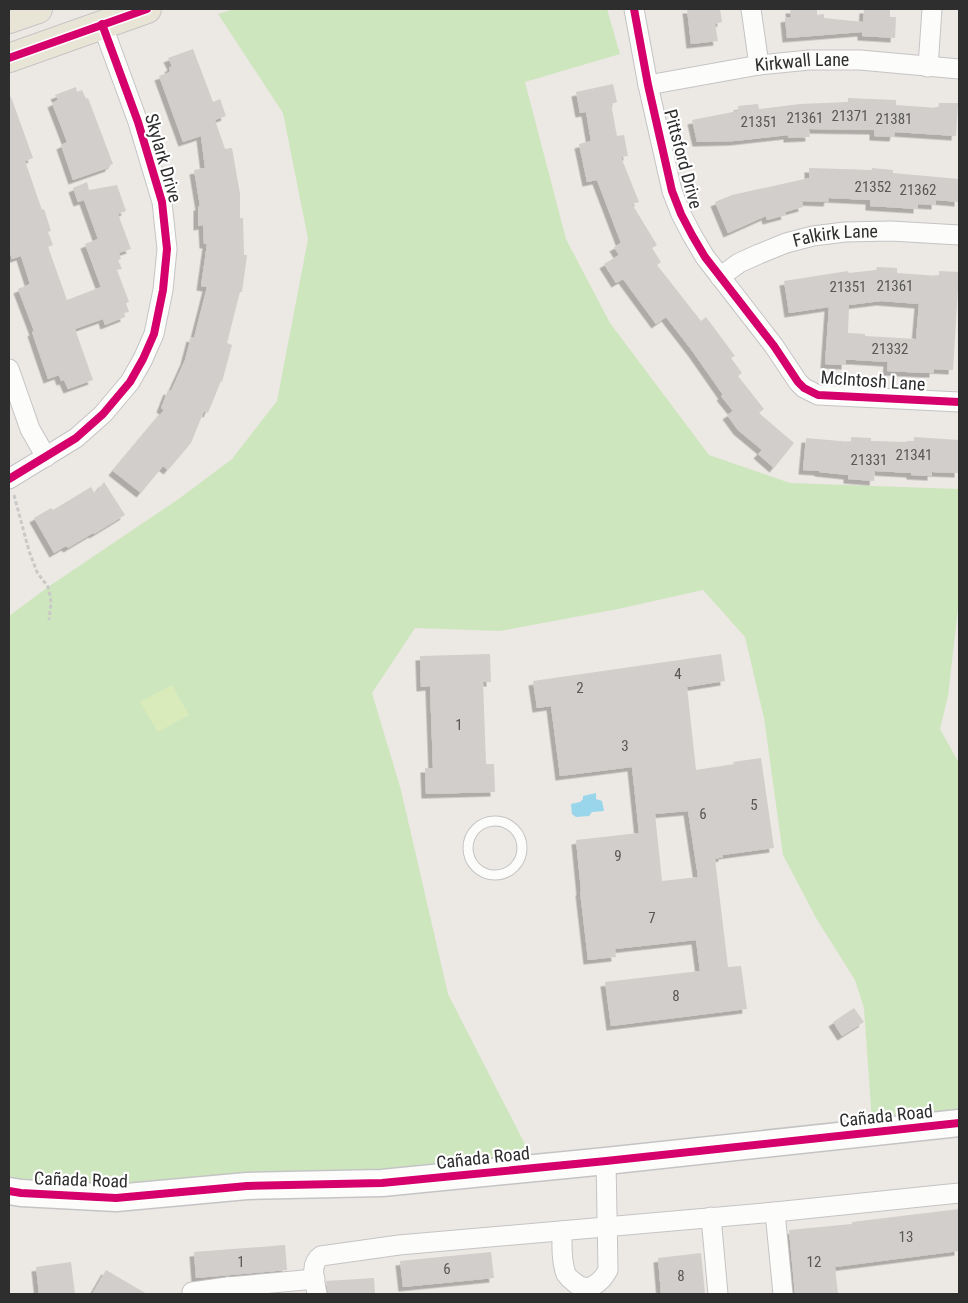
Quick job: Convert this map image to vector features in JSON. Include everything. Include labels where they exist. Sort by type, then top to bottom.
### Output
[{"type":"main road","points":[[9,19],[38,9]]},
{"type":"main road","points":[[9,58],[147,9]]},
{"type":"street","name":"Pittsford Drive","points":[[634,9],[648,85],[672,191],[681,214],[705,257],[774,346],[793,374]]},
{"type":"street","points":[[751,9],[759,65]]},
{"type":"street","points":[[928,67],[932,9]]},
{"type":"street","name":"Skylark Drive","points":[[9,479],[76,438],[103,414],[130,382],[154,334],[163,290],[167,249],[162,202],[138,122],[102,24]]},
{"type":"street","name":"Kirkwall Lane","points":[[648,85],[759,65],[808,60],[860,60],[959,69]]},
{"type":"street","name":"Falkirk Lane","points":[[720,277],[739,263],[758,254],[813,236],[846,232],[882,231],[959,235]]},
{"type":"street","points":[[9,369],[30,429],[46,457]]},
{"type":"street","name":"McIntosh Lane","points":[[793,374],[804,388],[818,395],[959,402]]},
{"type":"street","name":"Cañada Road","points":[[9,1191],[116,1198],[247,1186],[382,1183],[959,1124]]},
{"type":"street","points":[[562,1230],[567,1276],[576,1285],[587,1288],[596,1284],[608,1270],[606,1161]]},
{"type":"street","points":[[192,1292],[316,1287],[313,1266],[316,1259],[321,1256],[399,1245],[775,1212],[959,1193]]},
{"type":"street","points":[[775,1212],[783,1294]]},
{"type":"street","points":[[711,1217],[718,1294]]},
{"type":"lane","points":[[492,821],[502,822],[510,825],[521,837],[522,854],[520,862],[514,869],[499,876],[491,876],[476,868],[468,852],[468,844],[471,835],[484,823],[492,821]]},
{"type":"path","points":[[9,479],[29,551],[37,572],[48,587],[51,602],[49,620]]},
{"type":"green space","points":[[234,9],[607,9],[620,54],[525,82],[566,239],[610,323],[709,455],[790,483],[959,489],[959,600],[948,696],[940,729],[959,763],[959,1114],[872,1122],[864,1008],[855,980],[816,918],[783,855],[764,718],[745,637],[703,590],[618,609],[500,631],[415,628],[372,693],[401,790],[448,994],[531,1156],[357,1174],[304,1171],[263,1172],[96,1185],[37,1182],[9,1177],[9,616],[48,587],[180,498],[232,459],[277,401],[308,239],[283,113],[218,14]]},
{"type":"green space","points":[[172,685],[189,715],[158,732],[140,702]]},
{"type":"water","points":[[596,793],[596,799],[602,801],[604,811],[592,812],[589,816],[576,817],[572,814],[571,804],[580,802],[583,796]]},
{"type":"building","points":[[687,9],[720,9],[722,22],[715,24],[718,41],[691,44]]},
{"type":"building","points":[[790,9],[817,9],[817,15],[824,14],[824,18],[863,22],[864,9],[890,9],[890,17],[896,17],[895,38],[862,36],[862,32],[787,38],[785,18],[791,17]]},
{"type":"building","points":[[193,49],[213,102],[220,99],[226,116],[215,120],[225,149],[232,148],[240,194],[240,218],[243,218],[244,255],[247,255],[242,292],[240,292],[227,343],[232,345],[222,382],[208,413],[204,411],[191,443],[168,470],[163,466],[141,493],[113,471],[164,410],[161,408],[168,390],[171,391],[185,360],[191,337],[194,338],[207,287],[201,286],[207,244],[204,244],[203,225],[198,226],[198,206],[200,206],[194,170],[205,168],[201,136],[183,142],[159,76],[170,72],[169,68],[172,66],[168,58]]},
{"type":"building","points":[[613,84],[617,102],[611,104],[617,136],[624,135],[628,156],[621,157],[639,202],[632,204],[657,245],[652,248],[661,262],[657,265],[701,321],[706,317],[735,356],[731,358],[742,373],[738,376],[764,409],[759,413],[794,443],[774,468],[758,454],[762,450],[738,430],[727,415],[733,411],[721,396],[723,395],[693,352],[666,317],[656,324],[623,279],[616,283],[604,264],[619,255],[614,247],[621,243],[597,180],[587,182],[579,144],[591,141],[586,112],[580,113],[576,92]]},
{"type":"building","points":[[76,87],[77,92],[82,90],[86,99],[88,98],[113,164],[110,167],[73,180],[61,145],[67,142],[52,103],[58,100],[55,95]]},
{"type":"building","points":[[9,97],[11,97],[33,158],[25,161],[51,231],[48,232],[53,245],[48,247],[67,300],[101,287],[85,244],[98,239],[84,200],[78,202],[73,188],[87,182],[89,190],[117,185],[126,211],[118,214],[131,249],[119,253],[121,259],[118,260],[122,269],[117,270],[129,302],[126,303],[129,312],[124,313],[125,317],[105,325],[103,319],[75,329],[93,380],[68,389],[64,380],[61,381],[59,375],[48,379],[32,332],[34,331],[18,289],[30,284],[21,256],[12,259],[9,250]]},
{"type":"building","points":[[848,98],[896,100],[896,105],[938,108],[939,103],[958,103],[956,136],[895,132],[894,137],[874,136],[874,130],[809,129],[810,137],[788,138],[788,135],[735,141],[697,142],[692,120],[738,111],[738,106],[758,104],[759,109],[800,104],[848,102]]},
{"type":"building","points":[[809,168],[872,170],[872,168],[893,170],[893,173],[959,179],[959,202],[936,200],[936,205],[918,204],[918,209],[870,206],[870,200],[829,198],[828,202],[802,201],[803,207],[785,212],[786,215],[767,220],[766,216],[728,233],[715,202],[732,195],[809,178]]},
{"type":"building","points":[[877,267],[897,268],[897,273],[939,276],[939,271],[959,272],[953,370],[934,369],[934,373],[887,371],[888,362],[855,360],[846,360],[846,365],[825,364],[829,307],[789,313],[784,281],[848,271],[849,273],[876,270]],"holes":[[[881,301],[919,304],[916,339],[848,333],[849,305]]]},
{"type":"building","points":[[851,437],[871,438],[871,441],[906,442],[914,441],[914,437],[959,440],[959,473],[932,472],[932,476],[875,471],[874,481],[848,479],[848,475],[803,470],[806,438],[851,442]]},
{"type":"building","points":[[104,482],[125,515],[68,548],[66,546],[54,553],[34,518],[51,508],[53,510],[91,487],[95,494]]},
{"type":"building","points":[[490,654],[491,682],[483,682],[486,764],[494,764],[495,792],[426,794],[425,768],[433,768],[430,686],[421,687],[420,656]]},
{"type":"building","points":[[721,654],[725,681],[687,687],[696,770],[761,758],[774,848],[723,855],[723,857],[715,859],[728,967],[741,966],[747,1009],[611,1026],[605,982],[700,971],[696,940],[615,949],[616,957],[588,960],[576,840],[639,833],[632,767],[560,776],[551,706],[537,708],[533,681]],"holes":[[[688,811],[698,877],[662,881],[655,814]]]},
{"type":"building","points":[[854,1008],[864,1022],[842,1036],[833,1022]]},
{"type":"building","points":[[959,1209],[959,1251],[835,1267],[838,1294],[795,1294],[789,1230],[852,1224],[852,1222]]},
{"type":"building","points":[[285,1245],[287,1270],[196,1278],[194,1252]]},
{"type":"building","points":[[491,1252],[494,1278],[403,1287],[400,1261]]},
{"type":"building","points":[[701,1253],[705,1294],[661,1294],[658,1258]]},
{"type":"building","points":[[71,1262],[75,1294],[39,1294],[36,1267]]},
{"type":"building","points":[[106,1270],[147,1294],[92,1294]]},
{"type":"building","points":[[374,1278],[375,1294],[328,1294],[326,1281]]},
{"type":"cycle path","points":[[9,58],[147,9]]},
{"type":"cycle path","points":[[634,9],[648,85],[672,191],[681,214],[705,257],[774,346],[798,382],[804,388],[818,395],[959,402]]},
{"type":"cycle path","points":[[9,479],[76,438],[103,414],[130,382],[154,334],[163,290],[167,249],[162,202],[138,122],[102,24]]},
{"type":"cycle path","points":[[9,1191],[116,1198],[247,1186],[382,1183],[959,1123]]}]
